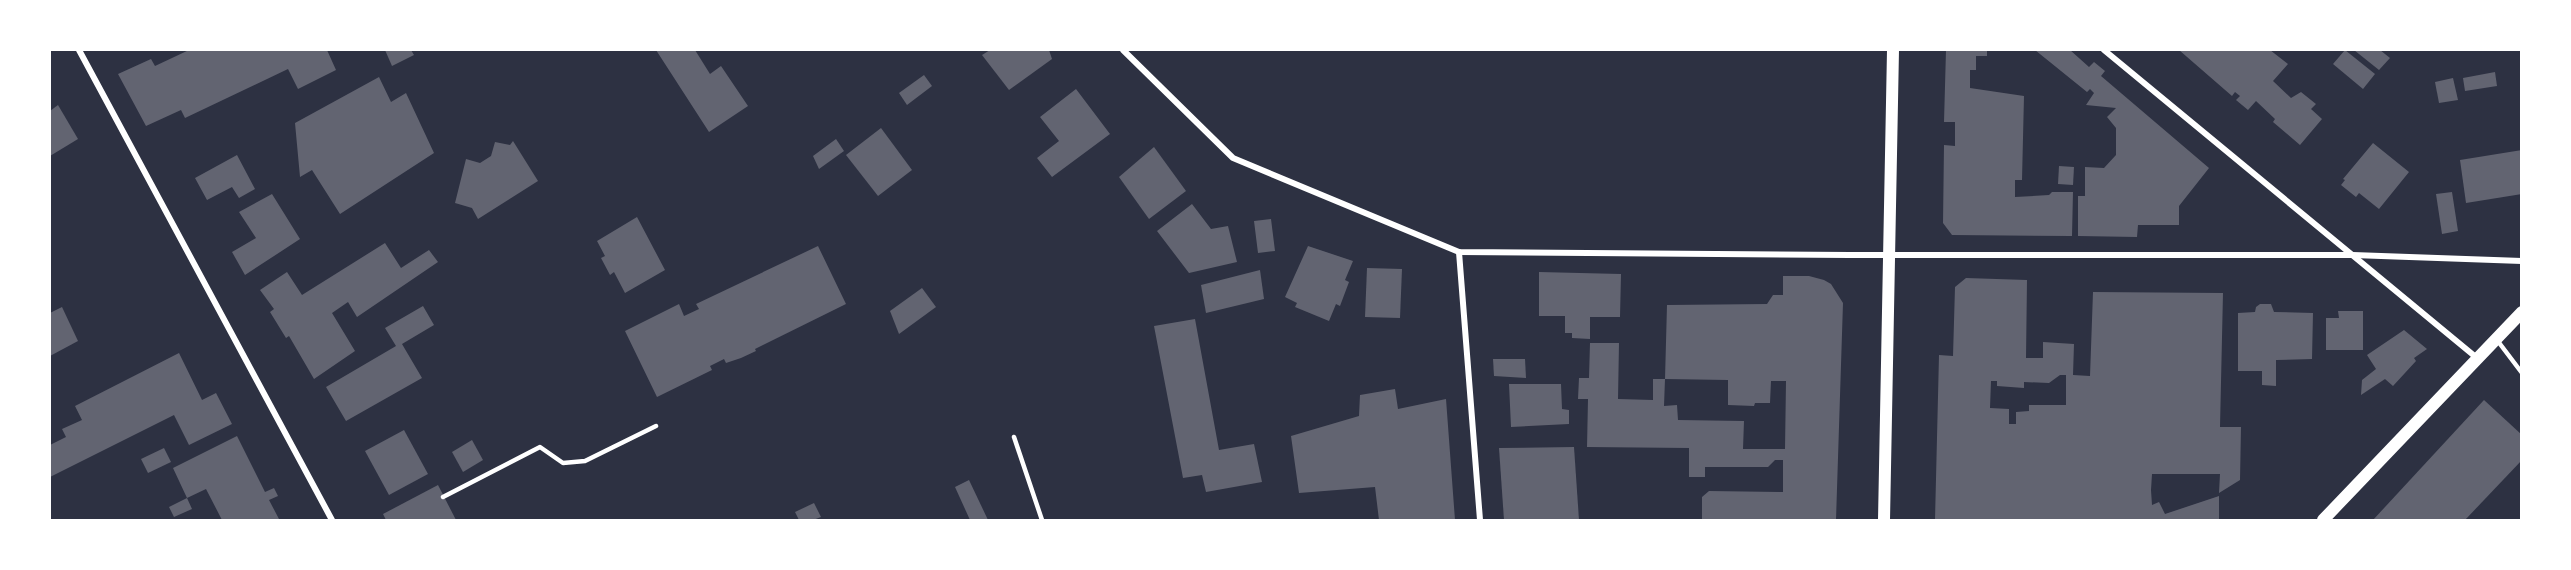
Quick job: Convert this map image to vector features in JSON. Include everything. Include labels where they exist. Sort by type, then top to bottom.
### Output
[{"type":"main road","points":[[1884,520],[1893,50]]},
{"type":"main road","points":[[2323,520],[2522,312]]},
{"type":"street","points":[[79,50],[332,520]]},
{"type":"street","points":[[1123,50],[1233,158],[1459,252],[2353,255],[2522,261]]},
{"type":"street","points":[[2104,50],[2476,358]]},
{"type":"street","points":[[1459,252],[1480,520]]},
{"type":"lane","points":[[2495,338],[2522,374]]},
{"type":"lane","points":[[444,496],[540,447],[563,463],[585,461],[656,426]]},
{"type":"lane","points":[[1014,437],[1042,520]]},
{"type":"building","points":[[189,50],[327,50],[336,70],[298,89],[288,69],[185,118],[181,110],[146,126],[118,74],[151,59],[155,66]]},
{"type":"building","points":[[385,50],[411,50],[414,55],[392,66]]},
{"type":"building","points":[[656,50],[695,50],[710,74],[721,66],[748,106],[709,132]]},
{"type":"building","points":[[990,50],[1049,50],[1052,59],[1009,90],[982,55]]},
{"type":"building","points":[[1946,50],[1987,50],[1987,56],[1976,56],[1976,70],[1970,70],[1970,88],[2024,96],[2022,180],[2015,180],[2015,197],[2049,195],[2052,192],[2073,192],[2072,236],[1952,235],[1943,223],[1944,145],[1955,146],[1955,122],[1944,122]]},
{"type":"building","points":[[2035,50],[2070,50],[2089,67],[2094,62],[2105,71],[2101,76],[2209,168],[2179,206],[2179,225],[2138,225],[2137,237],[2078,236],[2078,196],[2085,196],[2085,167],[2104,168],[2116,155],[2116,128],[2107,117],[2116,108],[2086,105],[2094,93],[2090,89],[2087,92]]},
{"type":"building","points":[[2179,50],[2270,50],[2288,64],[2273,81],[2291,98],[2301,92],[2316,104],[2311,109],[2322,119],[2300,145],[2273,122],[2275,119],[2256,101],[2248,110],[2236,100],[2240,96],[2235,92],[2232,96]]},
{"type":"building","points":[[2345,50],[2375,74],[2363,89],[2333,64]]},
{"type":"building","points":[[2354,50],[2380,50],[2390,58],[2379,70]]},
{"type":"building","points":[[2495,72],[2497,86],[2465,91],[2463,78]]},
{"type":"building","points":[[924,75],[932,86],[907,105],[899,93]]},
{"type":"building","points":[[379,77],[391,102],[406,93],[434,153],[340,214],[312,170],[300,177],[295,123]]},
{"type":"building","points":[[2453,78],[2458,100],[2439,103],[2435,82]]},
{"type":"building","points":[[1076,89],[1110,134],[1052,177],[1037,158],[1059,141],[1040,117]]},
{"type":"building","points":[[58,105],[78,139],[50,156],[50,111]]},
{"type":"building","points":[[881,128],[912,170],[878,196],[846,155]]},
{"type":"building","points":[[836,139],[844,151],[819,169],[813,156]]},
{"type":"building","points":[[513,141],[538,181],[478,219],[472,208],[455,203],[466,159],[480,163],[491,156],[495,142],[510,145]]},
{"type":"building","points":[[2373,143],[2409,172],[2379,209],[2359,193],[2356,197],[2341,185],[2345,180],[2343,179]]},
{"type":"building","points":[[1154,147],[1186,191],[1149,219],[1119,177]]},
{"type":"building","points":[[2522,150],[2522,194],[2466,203],[2460,160]]},
{"type":"building","points":[[237,155],[255,189],[239,198],[232,187],[207,200],[195,178]]},
{"type":"building","points":[[2059,166],[2074,167],[2073,185],[2058,184]]},
{"type":"building","points":[[2452,192],[2458,231],[2442,234],[2436,194]]},
{"type":"building","points":[[272,194],[300,239],[245,275],[232,252],[256,238],[239,212]]},
{"type":"building","points":[[1192,204],[1211,229],[1228,226],[1237,262],[1189,273],[1157,231]]},
{"type":"building","points":[[637,217],[665,270],[625,293],[614,272],[610,275],[601,258],[605,256],[597,241]]},
{"type":"building","points":[[1271,219],[1275,251],[1258,253],[1254,221]]},
{"type":"building","points":[[385,243],[401,268],[429,250],[438,262],[357,317],[348,302],[332,313],[355,351],[314,379],[289,336],[286,338],[270,312],[274,309],[260,290],[287,272],[302,295]]},
{"type":"building","points":[[818,246],[846,304],[741,358],[726,363],[724,359],[710,366],[712,370],[657,397],[625,331],[679,304],[684,316],[699,309],[696,304]]},
{"type":"building","points":[[1308,246],[1353,261],[1345,280],[1349,282],[1340,306],[1336,304],[1329,321],[1295,307],[1297,303],[1285,297]]},
{"type":"building","points":[[1367,268],[1402,269],[1400,318],[1365,317]]},
{"type":"building","points":[[1260,270],[1264,299],[1206,313],[1201,285]]},
{"type":"building","points":[[1539,272],[1621,274],[1620,317],[1590,317],[1590,339],[1572,338],[1572,333],[1565,333],[1565,316],[1539,316]]},
{"type":"building","points":[[1783,276],[1809,276],[1831,284],[1843,303],[1836,520],[1702,520],[1702,497],[1709,491],[1783,492],[1783,460],[1775,460],[1768,467],[1705,467],[1705,477],[1689,477],[1689,448],[1587,447],[1588,399],[1578,399],[1579,378],[1589,378],[1590,343],[1619,343],[1618,399],[1653,400],[1653,379],[1665,379],[1667,305],[1767,304],[1773,295],[1783,295]],"holes":[[[1665,379],[1728,380],[1728,405],[1754,406],[1755,403],[1770,403],[1771,381],[1786,381],[1785,449],[1743,449],[1744,421],[1678,420],[1677,405],[1664,406]]]},
{"type":"building","points":[[1966,278],[2027,280],[2026,358],[2043,358],[2043,342],[2074,344],[2073,375],[2090,376],[2093,292],[2223,293],[2220,427],[2241,427],[2240,480],[2219,493],[2220,474],[2152,474],[2151,490],[2152,505],[2159,502],[2165,514],[2219,496],[2219,520],[1935,520],[1939,355],[1953,356],[1955,287]],"holes":[[[2060,375],[2066,375],[2066,405],[2029,405],[2029,411],[2016,412],[2016,424],[2009,424],[2009,409],[1990,408],[1991,381],[1997,381],[1997,386],[2024,388],[2024,382],[2049,383]]]},
{"type":"building","points":[[922,288],[936,307],[899,334],[890,311]]},
{"type":"building","points":[[2260,304],[2271,304],[2274,312],[2313,313],[2312,359],[2276,360],[2276,386],[2262,385],[2262,371],[2238,371],[2238,313],[2255,312],[2256,307]]},
{"type":"building","points":[[423,306],[434,325],[402,344],[422,378],[346,421],[326,387],[396,346],[385,328]]},
{"type":"building","points":[[62,307],[78,341],[50,356],[50,313]]},
{"type":"building","points":[[2338,311],[2363,311],[2363,350],[2326,350],[2326,318],[2339,318]]},
{"type":"building","points":[[1195,319],[1219,450],[1254,444],[1262,482],[1206,492],[1202,475],[1183,478],[1154,326]]},
{"type":"building","points":[[2404,330],[2427,349],[2414,358],[2416,361],[2393,386],[2385,379],[2361,395],[2362,380],[2376,369],[2367,355]]},
{"type":"building","points":[[179,353],[202,400],[216,393],[232,424],[189,445],[174,415],[50,477],[50,445],[66,437],[62,429],[82,420],[75,406]]},
{"type":"building","points":[[1493,359],[1525,359],[1526,378],[1494,376]]},
{"type":"building","points":[[1509,384],[1561,384],[1562,409],[1569,410],[1569,424],[1511,427]]},
{"type":"building","points":[[1395,389],[1398,409],[1446,399],[1455,520],[1379,520],[1375,487],[1299,493],[1291,436],[1359,416],[1360,395]]},
{"type":"building","points":[[2484,400],[2522,435],[2522,460],[2465,520],[2373,520]]},
{"type":"building","points":[[404,430],[428,474],[389,495],[365,451]]},
{"type":"building","points":[[237,436],[265,492],[274,488],[278,496],[269,500],[279,519],[277,520],[222,520],[206,489],[187,498],[173,468]]},
{"type":"building","points":[[472,440],[483,460],[463,472],[452,452]]},
{"type":"building","points":[[1574,447],[1579,520],[1504,520],[1499,448]]},
{"type":"building","points":[[164,448],[171,462],[148,473],[141,459]]},
{"type":"building","points":[[969,480],[988,520],[970,520],[955,487]]},
{"type":"building","points":[[438,485],[456,520],[386,520],[383,514]]},
{"type":"building","points":[[187,498],[192,509],[174,517],[169,507]]},
{"type":"building","points":[[814,503],[821,517],[813,520],[799,520],[795,512]]}]
